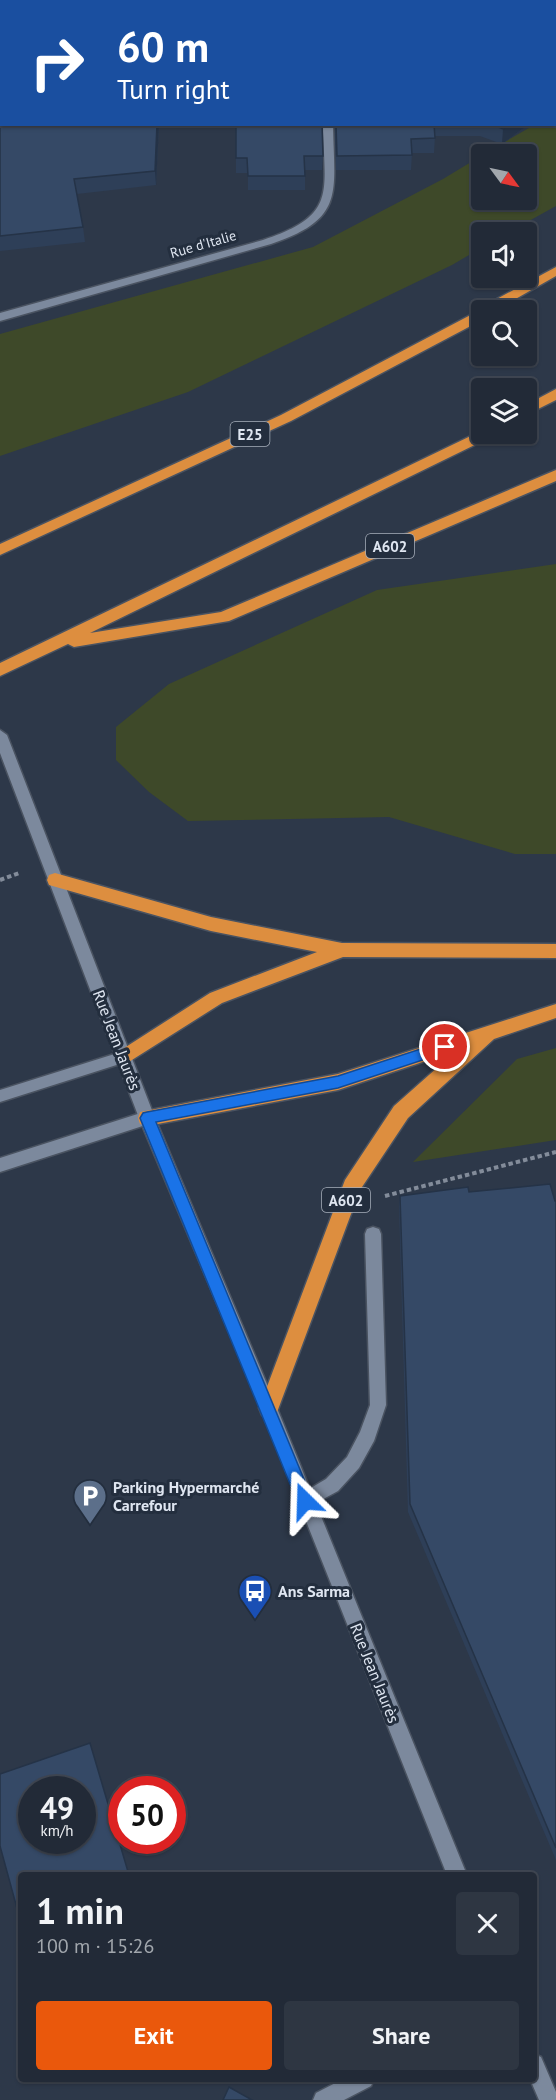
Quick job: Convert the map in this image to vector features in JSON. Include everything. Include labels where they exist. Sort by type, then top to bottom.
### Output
[{"type":"highway","points":[[505,300],[556,271]]},
{"type":"highway","name":"E25","points":[[4,546],[286,418],[471,320]]},
{"type":"highway","points":[[537,405],[556,394]]},
{"type":"highway","points":[[0,670],[471,441]]},
{"type":"highway","name":"A602","points":[[55,644],[224,617],[556,475]]},
{"type":"highway","points":[[55,880],[211,924],[342,950],[556,951]]},
{"type":"highway","points":[[124,1058],[216,998],[342,950]]},
{"type":"highway","name":"A602","points":[[147,1118],[338,1082],[556,1011]]},
{"type":"highway","name":"A602","points":[[268,1408],[352,1186],[401,1112],[488,1033]]},
{"type":"main road","name":"Rue d'Italie","points":[[0,317],[267,242],[294,233],[310,224],[327,204],[329,194],[327,126]]},
{"type":"main road","name":"Rue Jean Jaurès","points":[[0,735],[147,1118],[268,1408],[456,1872]]},
{"type":"main road","points":[[0,1096],[124,1058]]},
{"type":"main road","points":[[0,1165],[147,1118]]},
{"type":"main road","points":[[305,1501],[320,1495],[341,1477],[360,1453],[372,1427],[378,1406],[373,1234]]},
{"type":"main road","points":[[537,2071],[549,2100]]},
{"type":"main road","points":[[323,2100],[358,2082]]},
{"type":"path","points":[[381,1197],[556,1152]]},
{"type":"green space","points":[[532,126],[556,126],[556,206],[527,222],[471,222],[471,254],[452,265],[188,392],[0,456],[0,334],[313,247],[471,162],[471,210],[537,210],[537,144],[501,144]]},
{"type":"green space","points":[[556,564],[556,854],[515,854],[389,817],[188,821],[149,792],[116,760],[116,727],[169,684],[377,590]]},
{"type":"green space","points":[[556,1048],[556,1140],[413,1162],[517,1059]]},
{"type":"building","points":[[0,126],[157,126],[155,171],[74,179],[83,227],[0,236]]},
{"type":"building","points":[[236,126],[322,126],[323,156],[304,156],[305,176],[248,176],[247,158],[236,158]]},
{"type":"building","points":[[336,126],[434,126],[435,138],[411,139],[412,155],[337,156]]},
{"type":"building","points":[[550,1184],[556,1201],[556,1848],[410,1504],[400,1196],[468,1187],[469,1192]]},
{"type":"building","points":[[90,1743],[108,1804],[108,1854],[123,1854],[128,1872],[18,1872],[18,1912],[0,1846],[0,1774]]},
{"type":"building","points":[[229,2087],[252,2100],[223,2100]]},
{"type":"place","name":"Parking Hypermarché Carrefour","points":[[90,1525]]},
{"type":"place","name":"Ans Sarma","points":[[255,1620]]},
{"type":"route","points":[[305,1501],[147,1118],[338,1082],[445,1047]]}]
